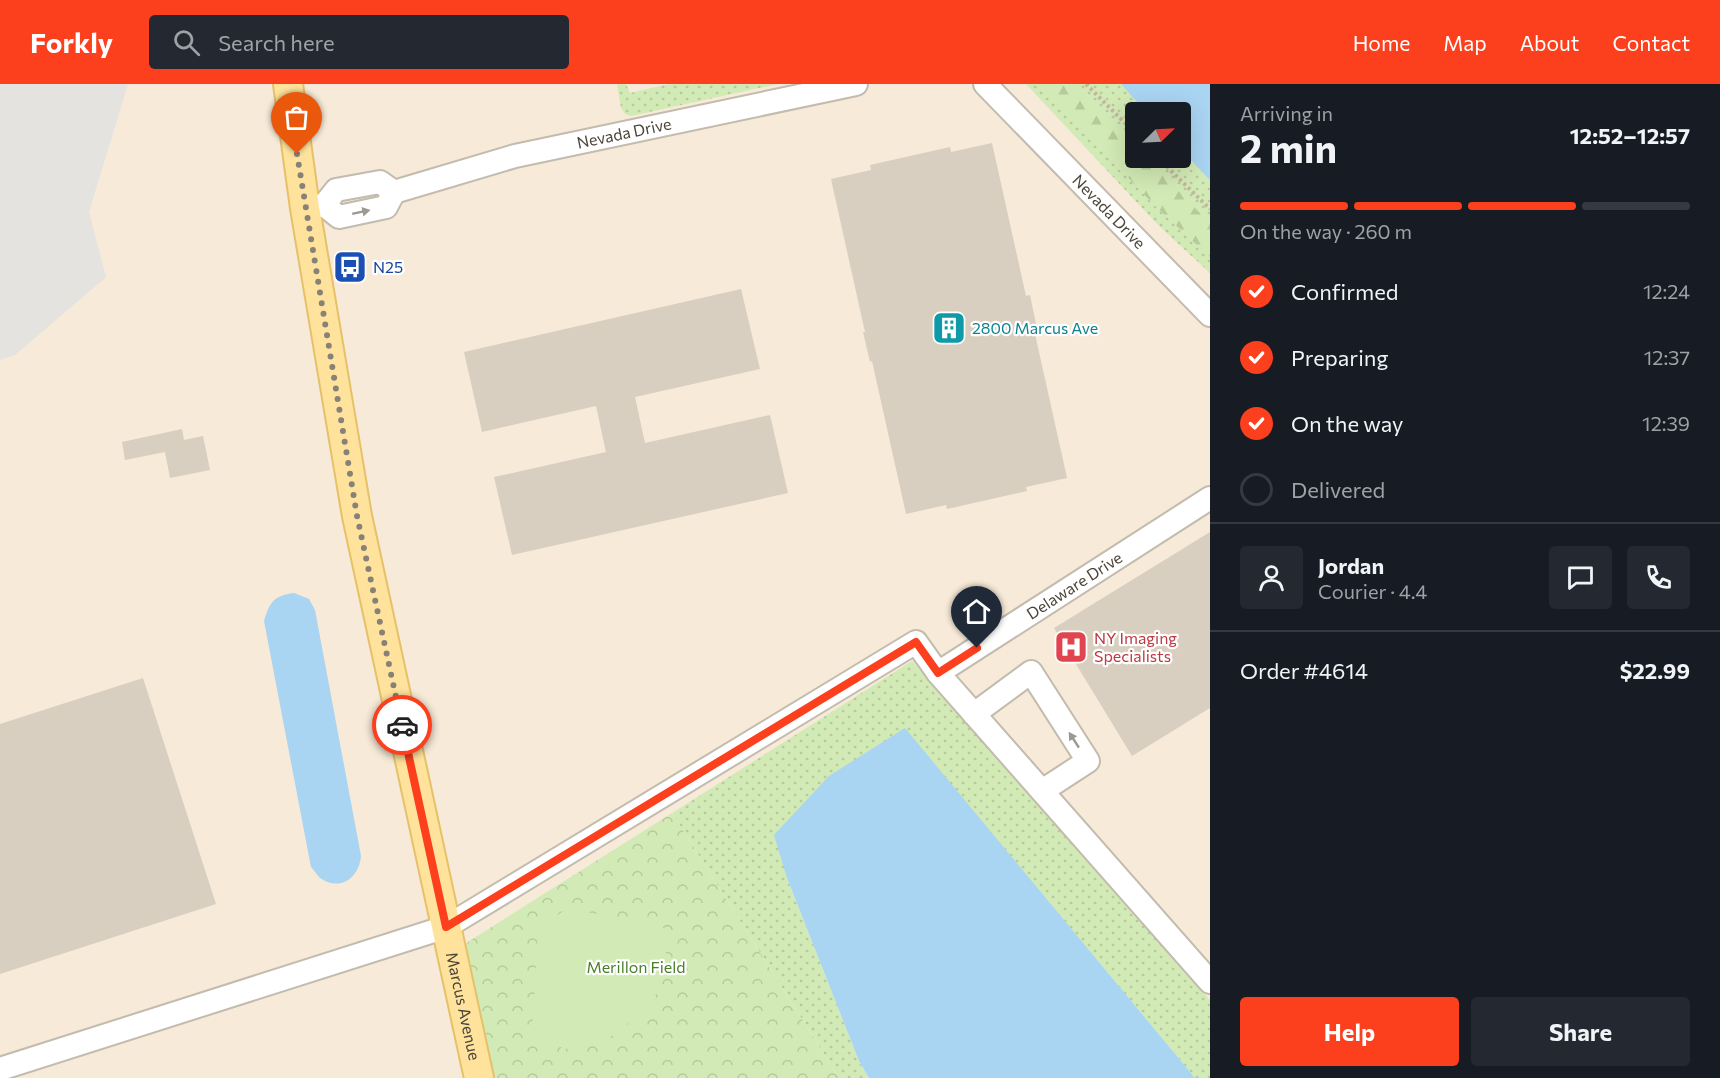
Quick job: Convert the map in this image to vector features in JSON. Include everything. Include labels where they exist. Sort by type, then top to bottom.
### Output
[{"type":"main road","name":"Marcus Avenue","points":[[288,84],[315,207],[357,516],[479,1078]]},
{"type":"lane","name":"Nevada Drive","points":[[315,207],[339,217],[386,207],[394,192],[515,156],[856,84]]},
{"type":"lane","name":"Nevada Drive","points":[[985,84],[1210,315]]},
{"type":"lane","name":"Delaware Drive","points":[[938,673],[1210,498]]},
{"type":"lane","points":[[0,1069],[446,927],[916,642],[938,673],[1210,982]]},
{"type":"lane","points":[[974,714],[1031,672],[1088,761],[1042,791]]},
{"type":"path","points":[[1086,84],[1125,123]]},
{"type":"path","points":[[1168,168],[1210,209]]},
{"type":"shaded area","points":[[0,84],[1035,84],[1210,249],[1210,1000],[912,662],[452,952],[479,1078],[0,1078]]},
{"type":"shaded area","points":[[0,84],[128,84],[89,212],[106,277],[15,355],[0,360]]},
{"type":"green space","points":[[618,84],[626,84],[630,93],[669,84],[778,84],[631,116],[625,114],[621,108]]},
{"type":"green space","points":[[1026,84],[1210,84],[1210,273],[1159,226]]},
{"type":"green space","points":[[1041,84],[1073,84],[1125,138],[1125,168],[1155,168],[1210,223],[1210,257],[1154,205]]},
{"type":"green space","points":[[912,661],[1210,1000],[1210,1078],[1195,1078],[905,729],[787,878],[859,1061],[869,1078],[839,1078],[672,813]]},
{"type":"green space","name":"Merillon Field","points":[[672,813],[839,1078],[479,1078],[452,952]]},
{"type":"green space","points":[[568,908],[664,928],[667,968],[651,1005],[607,1039],[565,1049],[532,1036],[538,928]]},
{"type":"water","points":[[1121,84],[1210,84],[1210,180],[1191,160],[1191,102],[1137,102]]},
{"type":"water","points":[[294,593],[309,599],[315,610],[361,856],[357,871],[347,880],[335,884],[320,878],[311,867],[264,621],[273,601],[281,596]]},
{"type":"water","points":[[905,728],[1195,1078],[869,1078],[859,1061],[787,878],[774,835],[829,776]]},
{"type":"building","name":"2800 Marcus Ave","points":[[992,143],[1026,296],[1030,295],[1036,324],[1033,325],[1067,478],[1026,487],[1027,491],[947,509],[946,505],[906,514],[872,361],[870,362],[863,332],[865,332],[831,179],[871,170],[870,165],[950,147],[951,152]]},
{"type":"building","points":[[741,289],[760,369],[635,397],[645,443],[770,415],[788,493],[512,555],[494,477],[606,452],[596,406],[482,432],[464,352]]},
{"type":"building","points":[[182,429],[184,440],[203,436],[210,470],[170,478],[165,452],[125,460],[122,442]]},
{"type":"building","points":[[1210,532],[1210,708],[1132,756],[1054,628]]},
{"type":"building","points":[[143,678],[216,904],[0,974],[0,724]]},
{"type":"way so far","points":[[297,154],[357,516],[402,725]]},
{"type":"place","name":"N25","points":[[350,267]]},
{"type":"place","name":"2800 Marcus Ave","points":[[949,328]]},
{"type":"place","name":"NY Imaging Specialists","points":[[1071,647]]},
{"type":"route","points":[[402,725],[446,927],[916,642],[938,673],[977,648]]}]
